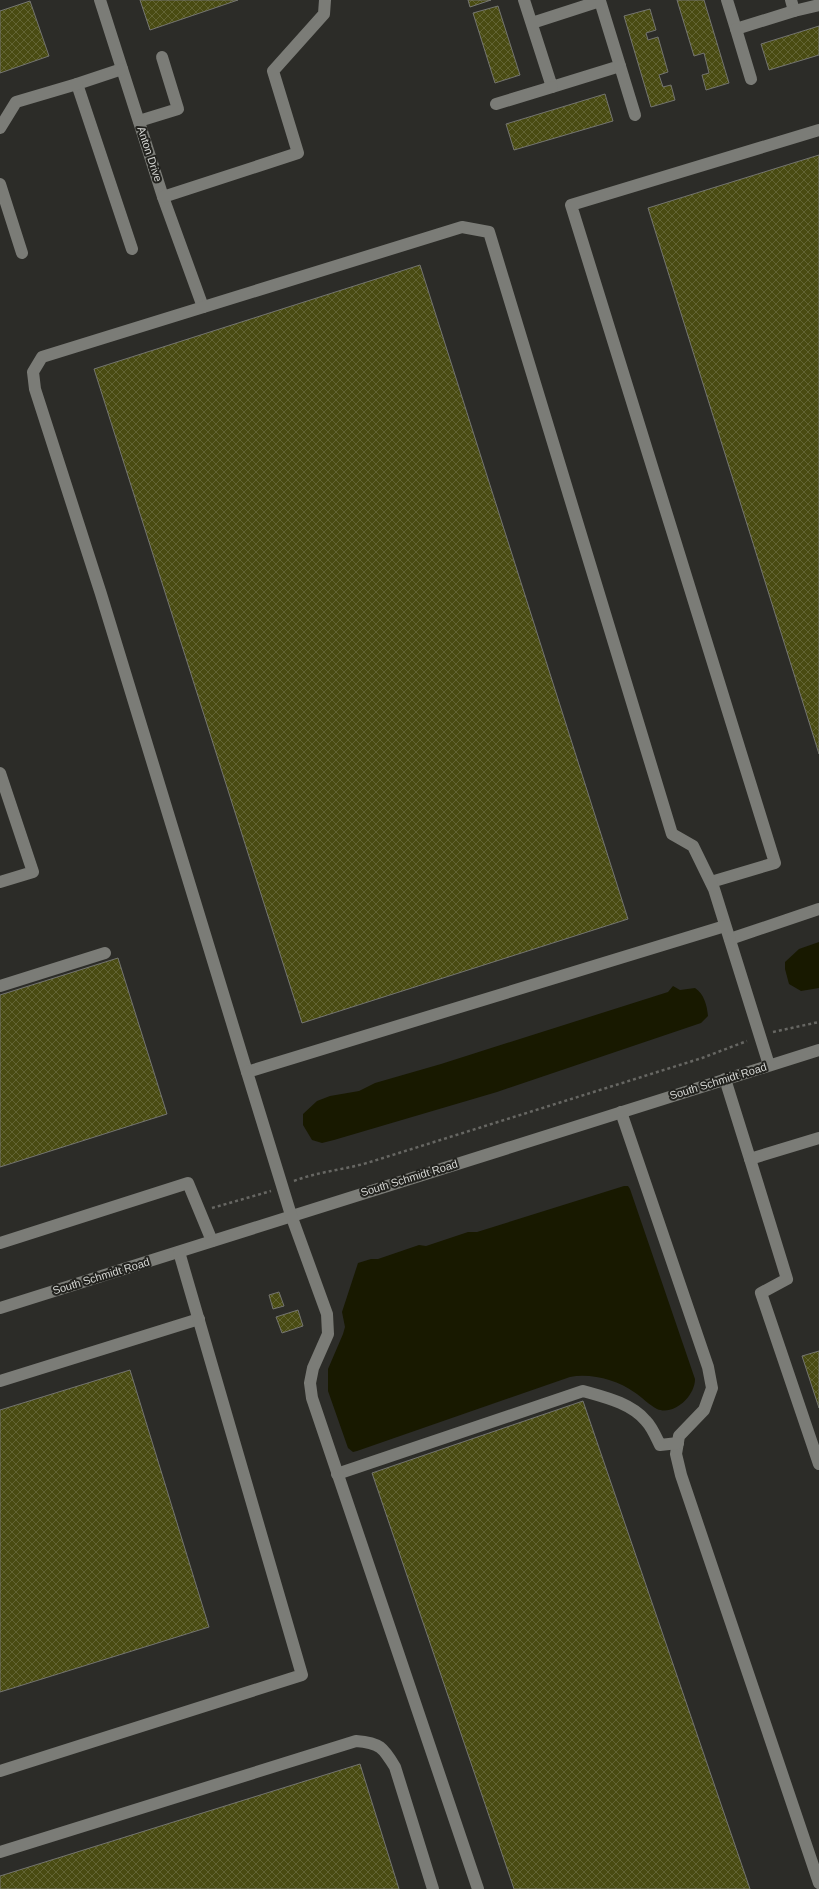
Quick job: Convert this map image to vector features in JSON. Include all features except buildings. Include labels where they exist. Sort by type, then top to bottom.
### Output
[{"type":"street","name":"Anton Drive","points":[[100,0],[163,197],[204,307]]},
{"type":"street","points":[[163,197],[298,153],[273,72],[324,14],[325,0]]},
{"type":"street","points":[[524,0],[552,87]]},
{"type":"street","points":[[727,0],[751,79]]},
{"type":"street","points":[[532,22],[602,1],[635,115]]},
{"type":"street","points":[[736,29],[793,6],[819,5]]},
{"type":"street","points":[[139,121],[178,109],[162,56]]},
{"type":"street","points":[[496,104],[620,66]]},
{"type":"street","points":[[0,128],[16,102],[122,69]]},
{"type":"street","points":[[77,84],[132,249]]},
{"type":"street","points":[[711,882],[775,863],[571,205],[819,130]]},
{"type":"street","points":[[0,184],[22,253]]},
{"type":"street","points":[[478,1889],[312,1398],[310,1383],[313,1368],[328,1334],[328,1314],[291,1215],[101,594],[34,389],[33,372],[42,357],[462,227],[489,232],[672,834],[693,846],[711,882],[769,1065]]},
{"type":"street","points":[[0,774],[33,872],[0,882]]},
{"type":"street","points":[[730,939],[819,909]]},
{"type":"street","points":[[247,1072],[725,926]]},
{"type":"street","points":[[0,986],[105,953]]},
{"type":"street","name":"South Schmidt Road","points":[[0,1308],[291,1215],[819,1050]]},
{"type":"street","points":[[725,1079],[787,1279],[761,1293],[819,1464]]},
{"type":"street","points":[[621,1112],[708,1367],[712,1388],[704,1410],[679,1436],[676,1454],[681,1474],[819,1883]]},
{"type":"street","points":[[750,1159],[819,1138]]},
{"type":"street","points":[[0,1243],[188,1183],[212,1240]]},
{"type":"street","points":[[0,1771],[302,1675],[179,1252]]},
{"type":"street","points":[[0,1381],[199,1319]]},
{"type":"street","points":[[337,1474],[583,1391],[604,1397],[634,1409],[647,1422],[660,1445],[678,1443]]},
{"type":"street","points":[[0,1852],[356,1741],[374,1743],[387,1754],[395,1767],[433,1889]]},
{"type":"path","points":[[210,1208],[318,1174],[337,1171],[367,1163],[702,1058],[760,1036],[819,1022]]},
{"type":"shaded area","points":[[819,942],[819,988],[801,991],[789,984],[785,969],[785,962],[799,949]]},
{"type":"shaded area","points":[[673,986],[680,990],[695,988],[701,993],[706,1004],[708,1016],[701,1023],[497,1092],[334,1140],[322,1143],[312,1140],[303,1125],[303,1114],[317,1101],[330,1096],[359,1091],[375,1083],[441,1064],[668,992]]},
{"type":"shaded area","points":[[628,1186],[630,1189],[695,1379],[691,1392],[682,1403],[670,1410],[657,1409],[627,1388],[604,1378],[586,1376],[570,1377],[357,1451],[353,1452],[348,1448],[328,1391],[328,1369],[345,1327],[342,1312],[358,1263],[371,1259],[378,1259],[419,1245],[426,1246],[468,1232],[477,1232]]}]
